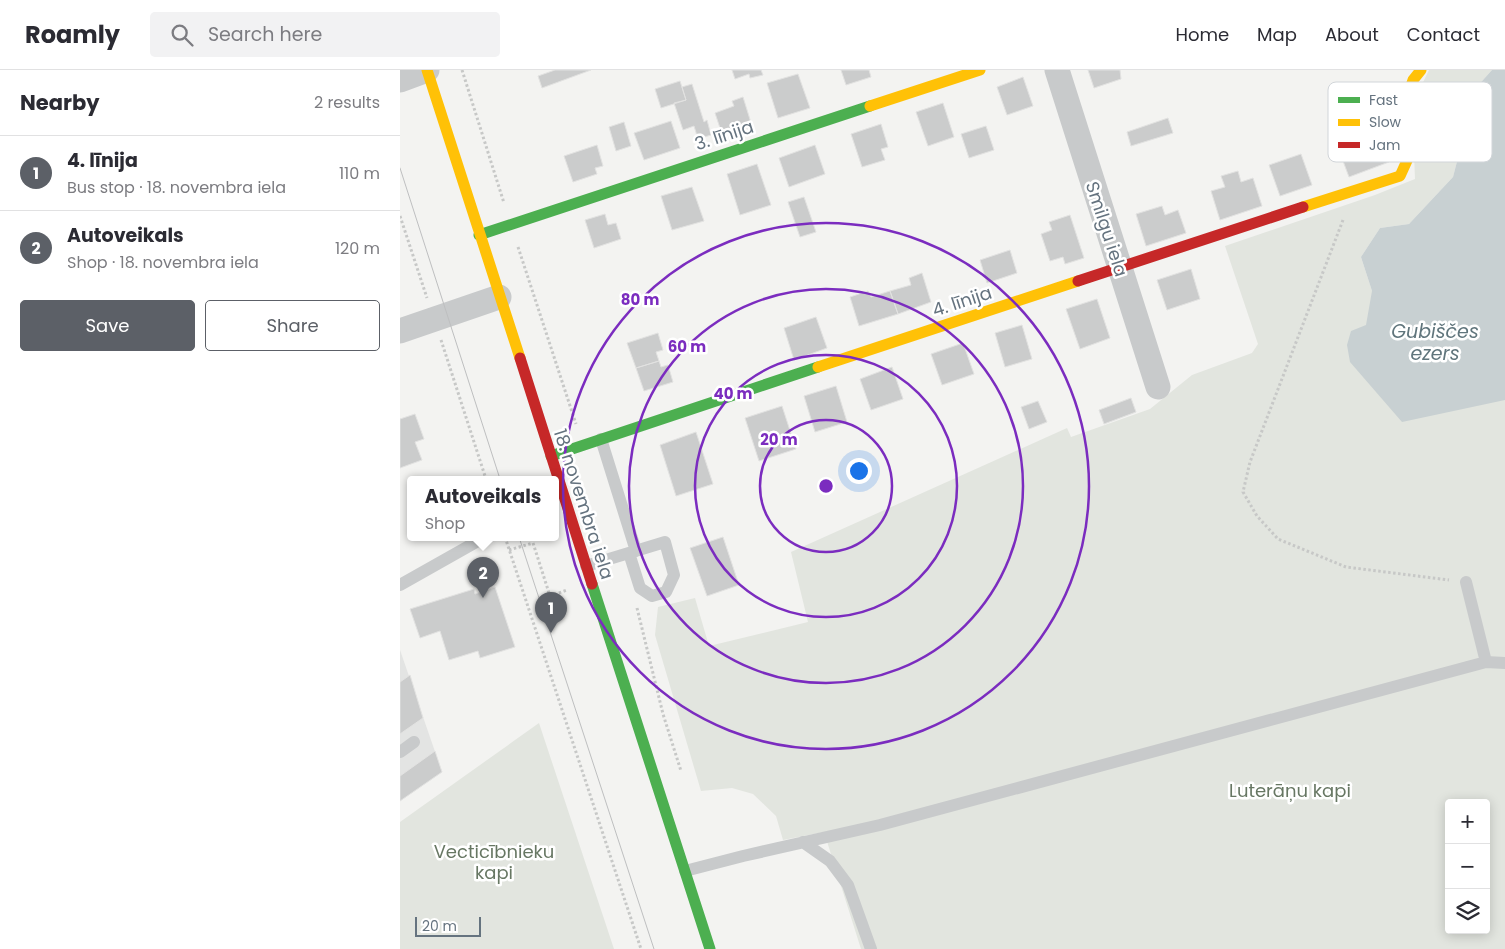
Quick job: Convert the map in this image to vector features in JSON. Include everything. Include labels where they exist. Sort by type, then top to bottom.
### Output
[{"type":"street","points":[[400,80],[427,70]]},
{"type":"street","name":"18. novembra iela","points":[[427,70],[551,456],[555,476]]},
{"type":"street","name":"3. līnija","points":[[479,234],[980,70]]},
{"type":"street","name":"Smilgu iela","points":[[1056,70],[1158,387]]},
{"type":"street","name":"4. līnija","points":[[1412,82],[1421,70]]},
{"type":"street","name":"4. līnija","points":[[551,456],[1119,267],[1385,182],[1400,176],[1406,162]]},
{"type":"street","points":[[400,331],[499,297]]},
{"type":"street","name":"18. novembra iela","points":[[561,510],[586,566],[710,949]]},
{"type":"lane","points":[[586,566],[632,552],[601,440]]},
{"type":"lane","points":[[400,585],[478,541]]},
{"type":"lane","points":[[1466,582],[1486,662]]},
{"type":"lane","points":[[685,871],[890,822],[1486,662],[1505,663]]},
{"type":"lane","points":[[400,752],[414,742]]},
{"type":"lane","points":[[803,842],[830,861],[848,885],[871,949]]},
{"type":"path","points":[[462,70],[583,445]]},
{"type":"path","points":[[1354,192],[1250,462],[1244,492],[1256,516],[1278,539],[1346,567],[1466,582]]},
{"type":"path","points":[[400,216],[485,476]]},
{"type":"path","points":[[506,541],[641,949]]},
{"type":"path","points":[[509,550],[533,543],[550,596],[567,590]]},
{"type":"path","points":[[636,606],[663,714],[684,780]]},
{"type":"shaded area","points":[[400,650],[442,772],[400,801]]},
{"type":"green space","points":[[1429,70],[1492,70],[1481,82],[1423,82]]},
{"type":"green space","name":"Luterāņu kapi","points":[[1414,162],[1457,162],[1453,177],[1409,224],[1380,228],[1361,257],[1372,291],[1505,383],[1505,949],[861,949],[824,832],[783,840],[776,816],[753,794],[732,788],[701,791],[655,635],[658,607],[695,598],[709,646],[808,622],[791,552],[1067,428],[1071,437],[1150,409],[1192,375],[1252,353],[1258,344],[1225,246],[1375,195],[1415,179]]},
{"type":"green space","name":"Vecticībnieku kapi","points":[[539,723],[614,949],[400,949],[400,822]]},
{"type":"water","name":"Gubiščes ezers","points":[[1492,70],[1505,70],[1505,400],[1402,422],[1350,362],[1347,345],[1351,331],[1366,325],[1372,291],[1361,257],[1380,228],[1409,224],[1453,177],[1457,162],[1492,162],[1492,82],[1481,82]]},
{"type":"building","points":[[555,70],[591,70],[542,88],[538,76]]},
{"type":"building","points":[[732,70],[761,70],[763,75],[750,78],[749,74],[735,79]]},
{"type":"building","points":[[841,70],[869,70],[871,77],[846,85]]},
{"type":"building","points":[[1088,70],[1120,70],[1121,79],[1094,88]]},
{"type":"building","points":[[798,74],[810,108],[778,118],[767,83]]},
{"type":"building","points":[[1023,77],[1033,106],[1007,115],[997,87]]},
{"type":"building","points":[[680,81],[686,100],[661,108],[655,89]]},
{"type":"building","points":[[692,84],[704,122],[707,120],[711,135],[698,139],[694,126],[683,130],[674,103],[686,100],[682,87]]},
{"type":"building","points":[[743,97],[752,126],[734,133],[733,131],[722,134],[715,113],[734,106],[732,101]]},
{"type":"building","points":[[943,103],[954,137],[928,146],[916,112]]},
{"type":"building","points":[[1168,118],[1173,133],[1131,146],[1127,132]]},
{"type":"building","points":[[671,121],[680,148],[644,160],[634,133]]},
{"type":"building","points":[[624,122],[631,146],[616,151],[609,127]]},
{"type":"building","points":[[881,124],[888,147],[881,149],[885,160],[862,167],[851,134]]},
{"type":"building","points":[[986,126],[994,150],[969,158],[961,134]]},
{"type":"building","points":[[597,145],[603,166],[595,168],[597,174],[573,182],[564,156]]},
{"type":"building","points":[[815,145],[825,174],[789,187],[779,158]]},
{"type":"building","points":[[1301,154],[1312,185],[1280,196],[1269,165]]},
{"type":"building","points":[[1343,162],[1389,162],[1349,177]]},
{"type":"building","points":[[757,164],[771,205],[740,215],[727,174]]},
{"type":"building","points":[[1238,171],[1241,182],[1253,178],[1262,206],[1220,220],[1211,191],[1225,187],[1221,176]]},
{"type":"building","points":[[692,187],[704,221],[672,230],[661,196]]},
{"type":"building","points":[[804,197],[816,232],[800,237],[788,202]]},
{"type":"building","points":[[1162,206],[1165,215],[1178,210],[1186,233],[1146,246],[1136,214]]},
{"type":"building","points":[[605,214],[608,225],[616,223],[621,239],[594,248],[585,220]]},
{"type":"building","points":[[1070,215],[1084,258],[1065,264],[1063,257],[1050,261],[1041,234],[1052,230],[1049,222]]},
{"type":"building","points":[[1010,250],[1017,273],[987,283],[980,260]]},
{"type":"building","points":[[1191,269],[1200,299],[1167,310],[1157,280]]},
{"type":"building","points":[[922,273],[931,302],[898,314],[890,291],[911,285],[909,278]]},
{"type":"building","points":[[868,291],[871,297],[890,291],[898,314],[859,326],[850,297]]},
{"type":"building","points":[[1097,299],[1110,338],[1080,349],[1066,309]]},
{"type":"building","points":[[816,317],[827,348],[794,360],[784,328]]},
{"type":"building","points":[[1022,325],[1032,359],[1005,367],[995,333]]},
{"type":"building","points":[[658,333],[663,350],[656,352],[659,361],[636,368],[627,343]]},
{"type":"building","points":[[963,343],[974,374],[942,385],[931,354]]},
{"type":"building","points":[[659,361],[661,367],[668,365],[673,382],[644,391],[636,368]]},
{"type":"building","points":[[892,367],[903,399],[871,410],[860,379]]},
{"type":"building","points":[[836,386],[847,422],[815,432],[804,396]]},
{"type":"building","points":[[1131,398],[1136,412],[1104,424],[1099,410]]},
{"type":"building","points":[[1038,401],[1047,422],[1029,429],[1021,407]]},
{"type":"building","points":[[782,406],[796,449],[759,461],[745,418]]},
{"type":"building","points":[[415,414],[424,439],[415,442],[422,460],[400,468],[400,419]]},
{"type":"building","points":[[696,432],[713,484],[676,496],[660,445]]},
{"type":"building","points":[[723,537],[739,585],[707,596],[690,548]]},
{"type":"building","points":[[495,587],[515,647],[480,658],[478,651],[449,660],[440,631],[420,638],[410,609],[474,589],[475,594]]},
{"type":"building","points":[[410,675],[423,718],[400,734],[400,682]]},
{"type":"building","points":[[435,751],[442,772],[400,801],[400,776]]},
{"type":"tram line","points":[[400,168],[499,476]]},
{"type":"tram line","points":[[520,541],[654,949]]},
{"type":"traffic: fast","points":[[479,235],[870,106]]},
{"type":"traffic: fast","points":[[551,456],[818,367]]},
{"type":"traffic: fast","points":[[592,584],[710,949]]},
{"type":"traffic: slow","points":[[427,70],[520,358]]},
{"type":"traffic: slow","points":[[870,106],[980,70]]},
{"type":"traffic: slow","points":[[1412,82],[1421,70]]},
{"type":"traffic: slow","points":[[1303,207],[1400,176],[1406,162]]},
{"type":"traffic: slow","points":[[818,367],[1078,281]]},
{"type":"traffic: jam","points":[[1078,281],[1303,207]]},
{"type":"traffic: jam","points":[[520,358],[558,476]]},
{"type":"traffic: jam","points":[[559,480],[592,584]]},
{"type":"place","name":"Autoveikals","points":[[483,598]]},
{"type":"place","name":"4. līnija","points":[[551,633]]}]
